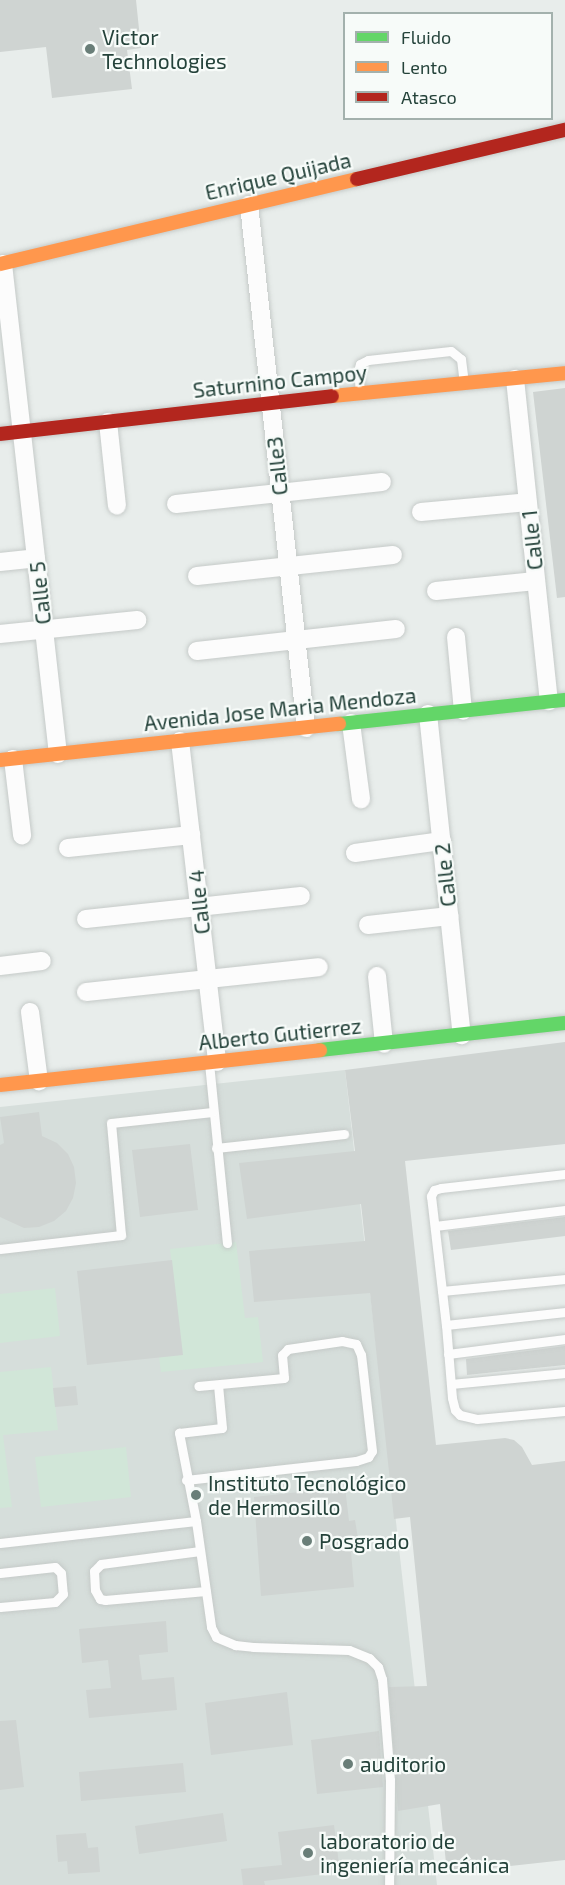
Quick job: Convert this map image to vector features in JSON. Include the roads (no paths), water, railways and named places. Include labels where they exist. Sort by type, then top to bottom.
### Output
[{"type":"street","name":"Enrique Quijada","points":[[2,264],[565,130]]},
{"type":"street","name":"Calle3","points":[[249,205],[306,728]]},
{"type":"street","name":"Calle 5","points":[[2,264],[58,753]]},
{"type":"street","name":"Saturnino Campoy","points":[[0,434],[360,393],[515,380],[565,373]]},
{"type":"street","name":"Calle 1","points":[[515,380],[536,581],[557,700]]},
{"type":"street","points":[[108,422],[117,506]]},
{"type":"street","points":[[176,504],[382,482]]},
{"type":"street","points":[[421,512],[528,502]]},
{"type":"street","points":[[197,576],[393,555]]},
{"type":"street","points":[[0,562],[36,558]]},
{"type":"street","points":[[436,591],[536,581]]},
{"type":"street","points":[[0,634],[137,620]]},
{"type":"street","points":[[196,651],[396,629]]},
{"type":"street","points":[[456,637],[463,711]]},
{"type":"street","name":"Avenida Jose Maria Mendoza","points":[[6,759],[557,700]]},
{"type":"street","name":"Calle 2","points":[[428,714],[462,1035]]},
{"type":"street","points":[[351,723],[361,799]]},
{"type":"street","name":"Calle 4","points":[[180,741],[207,979],[213,1063]]},
{"type":"street","points":[[6,759],[22,835]]},
{"type":"street","points":[[68,848],[191,835]]},
{"type":"street","points":[[355,853],[442,842]]},
{"type":"street","points":[[87,919],[301,896]]},
{"type":"street","points":[[368,925],[450,916]]},
{"type":"street","points":[[0,966],[42,961]]},
{"type":"street","points":[[86,992],[319,967]]},
{"type":"street","points":[[377,976],[384,1044]]},
{"type":"street","points":[[30,1012],[39,1081]]},
{"type":"street","name":"Alberto Gutierrez","points":[[0,1085],[565,1023]]},
{"type":"lane","points":[[360,393],[358,371],[360,364],[368,360],[451,351],[461,359],[464,384]]},
{"type":"lane","points":[[213,1063],[212,1112],[227,1243]]},
{"type":"lane","points":[[0,1249],[121,1235],[111,1123],[212,1112]]},
{"type":"lane","points":[[216,1148],[344,1134]]},
{"type":"lane","points":[[565,1174],[434,1190],[431,1196],[455,1410],[466,1418],[565,1411]]},
{"type":"lane","points":[[435,1226],[565,1210]]},
{"type":"lane","points":[[442,1291],[565,1279]]},
{"type":"lane","points":[[446,1325],[565,1312]]},
{"type":"lane","points":[[448,1354],[565,1339]]},
{"type":"lane","points":[[186,1479],[347,1462],[371,1454],[362,1363],[356,1344],[342,1341],[288,1349],[282,1355],[284,1378],[198,1386]]},
{"type":"lane","points":[[451,1384],[565,1373]]},
{"type":"lane","points":[[218,1385],[222,1428],[179,1433],[186,1479],[196,1521],[211,1627],[216,1637],[223,1642],[253,1647],[349,1650],[369,1658],[378,1666],[382,1679],[390,1780],[389,1885]]},
{"type":"lane","points":[[0,1543],[196,1521]]},
{"type":"lane","points":[[200,1551],[101,1564],[94,1571],[94,1590],[100,1599],[105,1600],[206,1591]]},
{"type":"lane","points":[[0,1573],[55,1567],[61,1573],[63,1594],[55,1602],[0,1607]]},
{"type":"place","name":"Victor Technologies","points":[[90,49]]},
{"type":"place","name":"Instituto Tecnológico de Hermosillo","points":[[196,1495]]},
{"type":"place","name":"Posgrado","points":[[307,1541]]},
{"type":"place","name":"auditorio","points":[[348,1764]]},
{"type":"place","name":"laboratorio de ingeniería mecánica","points":[[308,1853]]}]
